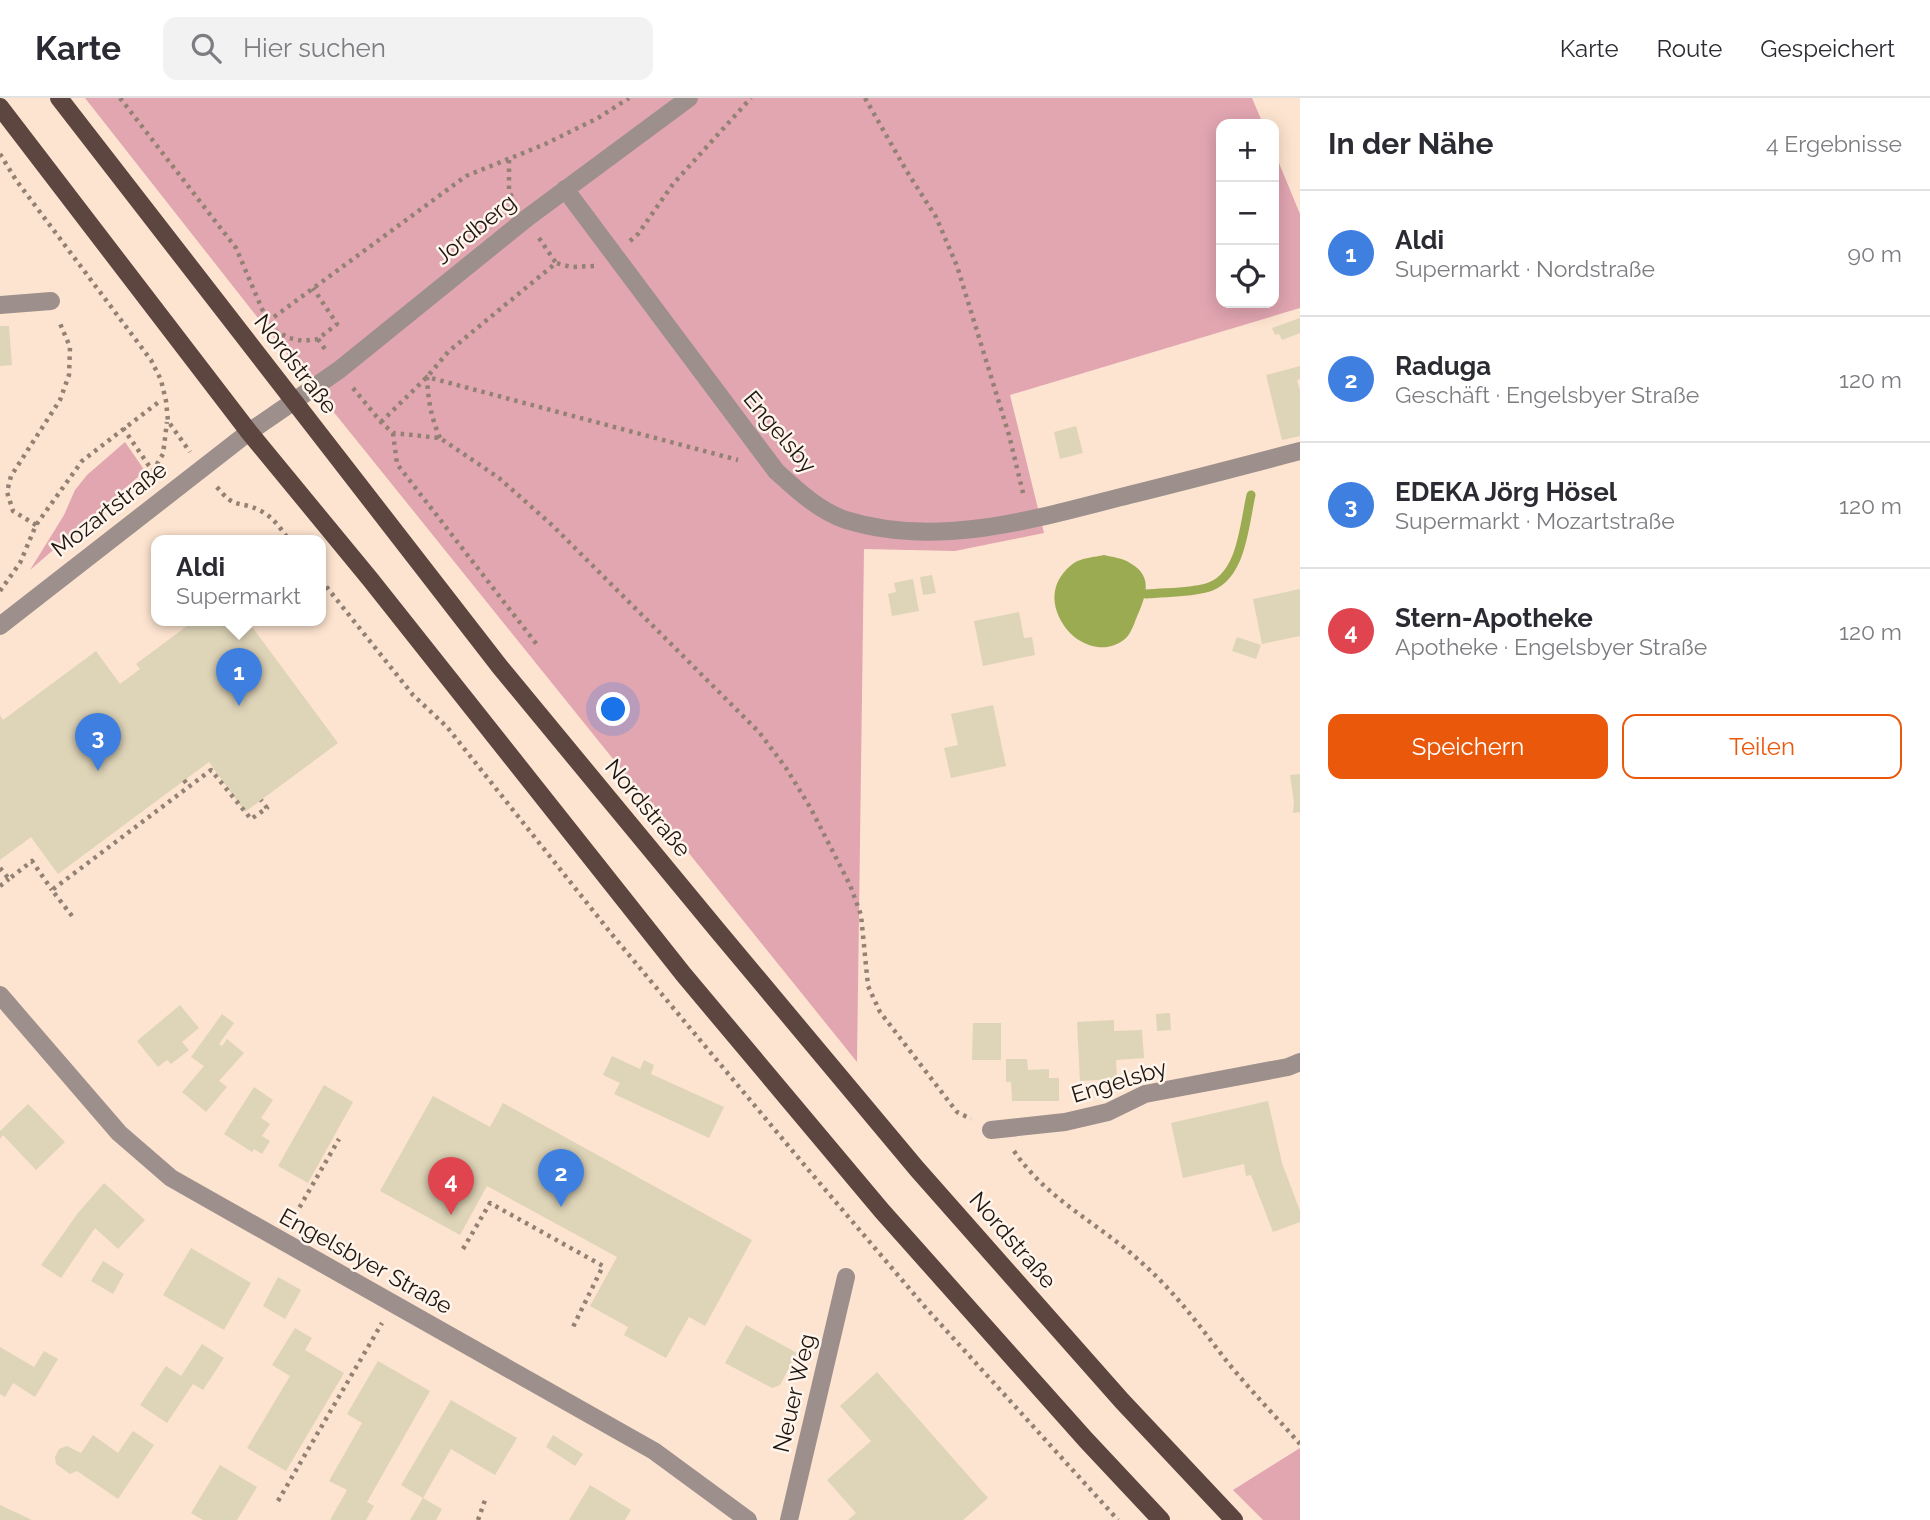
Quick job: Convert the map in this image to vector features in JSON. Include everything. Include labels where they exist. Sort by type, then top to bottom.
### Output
[{"type":"main road","name":"Nordstraße","points":[[59,98],[500,667],[909,1159],[1122,1401],[1234,1520]]},
{"type":"main road","points":[[0,107],[249,432],[370,579],[684,975],[873,1201],[1161,1520]]},
{"type":"street","name":"Jordberg","points":[[294,401],[339,370],[565,189],[689,98]]},
{"type":"street","name":"Engelsby","points":[[565,189],[776,471],[806,499],[843,519],[880,529],[936,533],[969,530],[1069,511],[1300,451]]},
{"type":"street","points":[[0,305],[51,301]]},
{"type":"street","name":"Mozartstraße","points":[[0,626],[249,432],[294,401]]},
{"type":"street","name":"Engelsbyer Straße","points":[[0,995],[119,1133],[171,1178],[654,1451],[748,1520]]},
{"type":"street","name":"Engelsby","points":[[991,1130],[1065,1122],[1108,1112],[1145,1094],[1288,1067],[1300,1062]]},
{"type":"street","name":"Neuer Weg","points":[[789,1520],[846,1278]]},
{"type":"path","points":[[120,98],[236,248],[262,309],[276,331],[303,341],[318,339],[337,324],[313,289]]},
{"type":"path","points":[[274,317],[466,176],[542,145],[598,118],[629,98]]},
{"type":"path","points":[[381,422],[428,377],[448,352],[556,263],[587,268],[600,264],[638,234],[673,184],[751,98]]},
{"type":"path","points":[[865,98],[906,170],[928,202],[957,266],[1017,462],[1027,519]]},
{"type":"path","points":[[0,154],[16,180],[151,360]]},
{"type":"path","points":[[36,525],[13,511],[7,492],[11,476],[60,400],[69,375],[70,348],[51,301]]},
{"type":"path","points":[[318,339],[339,370],[393,433],[440,438],[499,478],[553,526],[759,732],[810,807],[850,885],[861,915],[868,986],[880,1012],[957,1112],[991,1130],[1010,1144],[1028,1172],[1053,1195],[1098,1226],[1142,1262],[1184,1304],[1230,1365],[1300,1444]]},
{"type":"path","points":[[428,377],[428,401],[440,438]]},
{"type":"path","points":[[428,377],[739,461]]},
{"type":"path","points":[[0,593],[20,563],[36,525],[82,461],[160,401]]},
{"type":"path","points":[[100,516],[152,472],[163,454],[167,421]]},
{"type":"path","points":[[122,428],[147,465]]},
{"type":"path","points":[[393,433],[397,464],[538,646]]},
{"type":"path","points":[[273,519],[285,535]]},
{"type":"path","points":[[326,586],[413,695],[447,727],[614,937],[857,1227],[925,1307],[1118,1520]]},
{"type":"path","points":[[0,593],[8,590]]},
{"type":"path","points":[[52,890],[211,769],[251,819],[267,808],[261,800]]},
{"type":"path","points":[[184,780],[189,787]]},
{"type":"path","points":[[0,887],[32,861],[72,916]]},
{"type":"path","points":[[0,868],[9,879]]},
{"type":"path","points":[[280,1241],[339,1139]]},
{"type":"path","points":[[463,1249],[489,1203],[603,1266],[572,1329]]},
{"type":"path","points":[[278,1501],[393,1304]]},
{"type":"path","points":[[478,1520],[485,1500]]},
{"type":"shaded area","points":[[85,98],[1252,98],[1261,119],[1216,119],[1216,308],[1279,308],[1279,163],[1300,214],[1300,308],[1010,395],[1044,533],[955,551],[864,549],[857,1062],[254,313]]},
{"type":"shaded area","points":[[125,442],[145,471],[30,570],[64,515],[75,490],[87,475]]},
{"type":"shaded area","points":[[1104,555],[1124,560],[1138,569],[1143,575],[1146,588],[1128,636],[1109,647],[1091,646],[1068,631],[1059,616],[1055,599],[1057,584],[1067,569],[1080,560]]},
{"type":"shaded area","points":[[1300,1448],[1300,1520],[1263,1520],[1233,1490]]},
{"type":"building","points":[[1300,318],[1300,333],[1282,340],[1279,334],[1275,335],[1272,328]]},
{"type":"building","points":[[0,326],[9,326],[12,365],[0,366]]},
{"type":"building","points":[[1300,366],[1300,379],[1297,380],[1300,391],[1300,436],[1282,440],[1266,375]]},
{"type":"building","points":[[1076,426],[1083,453],[1060,459],[1054,432]]},
{"type":"building","points":[[932,575],[936,593],[923,595],[920,577]]},
{"type":"building","points":[[913,579],[919,611],[892,616],[888,594],[896,592],[894,583]]},
{"type":"building","points":[[1300,589],[1300,636],[1262,644],[1253,599]]},
{"type":"building","points":[[1019,612],[1024,638],[1032,637],[1035,655],[983,666],[974,621]]},
{"type":"building","points":[[187,626],[251,626],[338,743],[245,812],[209,762],[58,874],[31,837],[0,860],[0,715],[3,720],[96,651],[120,684],[140,669],[136,664]]},
{"type":"building","points":[[1237,637],[1261,645],[1256,659],[1232,651]]},
{"type":"building","points":[[993,705],[1006,766],[951,778],[944,748],[958,745],[951,714]]},
{"type":"building","points":[[1300,774],[1300,812],[1293,813],[1290,775]]},
{"type":"building","points":[[180,1005],[199,1028],[182,1042],[189,1050],[171,1064],[167,1060],[158,1067],[137,1041]]},
{"type":"building","points":[[1170,1013],[1171,1030],[1157,1031],[1156,1014]]},
{"type":"building","points":[[222,1014],[234,1023],[219,1044],[222,1046],[227,1039],[244,1053],[219,1081],[227,1087],[206,1112],[182,1092],[204,1066],[191,1057]]},
{"type":"building","points":[[1114,1020],[1114,1031],[1142,1030],[1144,1058],[1116,1060],[1117,1079],[1080,1081],[1077,1022]]},
{"type":"building","points":[[973,1023],[1001,1023],[1001,1060],[972,1060]]},
{"type":"building","points":[[612,1056],[640,1069],[644,1060],[654,1065],[651,1074],[724,1107],[709,1138],[614,1094],[620,1083],[603,1075]]},
{"type":"building","points":[[1006,1059],[1027,1059],[1028,1070],[1049,1069],[1049,1078],[1059,1078],[1059,1101],[1012,1101],[1011,1082],[1006,1082]]},
{"type":"building","points":[[324,1085],[353,1102],[308,1183],[278,1166]]},
{"type":"building","points":[[254,1087],[273,1100],[261,1118],[270,1124],[262,1136],[270,1141],[262,1154],[254,1149],[252,1152],[224,1134]]},
{"type":"building","points":[[433,1096],[490,1127],[503,1103],[752,1240],[705,1326],[689,1317],[666,1358],[624,1335],[628,1327],[590,1306],[617,1257],[487,1186],[460,1235],[380,1191]]},
{"type":"building","points":[[1268,1101],[1282,1163],[1300,1211],[1300,1222],[1273,1232],[1251,1175],[1246,1176],[1244,1164],[1183,1178],[1171,1123]]},
{"type":"building","points":[[28,1104],[65,1142],[36,1170],[3,1135],[0,1139],[0,1131]]},
{"type":"building","points":[[104,1183],[145,1220],[118,1249],[95,1228],[61,1278],[41,1265],[78,1213]]},
{"type":"building","points":[[191,1248],[251,1283],[224,1330],[163,1295]]},
{"type":"building","points":[[103,1261],[124,1274],[113,1294],[91,1281]]},
{"type":"building","points":[[278,1277],[301,1290],[285,1319],[263,1306]]},
{"type":"building","points":[[746,1325],[797,1353],[780,1385],[772,1388],[725,1363]]},
{"type":"building","points":[[295,1328],[312,1338],[305,1350],[344,1373],[286,1471],[247,1448],[290,1376],[272,1365]]},
{"type":"building","points":[[202,1344],[224,1358],[203,1390],[193,1384],[167,1423],[140,1405],[166,1366],[181,1376]]},
{"type":"building","points":[[0,1347],[34,1367],[44,1351],[58,1359],[35,1397],[13,1383],[5,1397],[0,1394]]},
{"type":"building","points":[[378,1361],[430,1391],[367,1502],[374,1506],[366,1520],[330,1520],[347,1490],[329,1481],[362,1423],[347,1414]]},
{"type":"building","points":[[877,1372],[988,1498],[963,1520],[848,1520],[856,1513],[827,1480],[871,1441],[840,1406]]},
{"type":"building","points":[[451,1400],[517,1438],[495,1475],[451,1449],[423,1498],[401,1485]]},
{"type":"building","points":[[133,1431],[154,1445],[118,1499],[77,1471],[70,1474],[56,1464],[55,1457],[59,1449],[67,1446],[81,1453],[93,1435],[118,1453]]},
{"type":"building","points":[[553,1435],[583,1454],[575,1466],[546,1447]]},
{"type":"building","points":[[220,1465],[257,1487],[237,1520],[203,1520],[191,1513]]},
{"type":"building","points":[[590,1485],[631,1510],[625,1520],[569,1520]]},
{"type":"building","points":[[423,1498],[442,1509],[436,1520],[410,1520]]},
{"type":"building","points":[[0,1505],[32,1520],[0,1520]]},
{"type":"waterway","points":[[1146,594],[1199,590],[1218,583],[1234,563],[1251,495]]},
{"type":"place","name":"Aldi","points":[[239,706]]},
{"type":"place","name":"EDEKA Jörg Hösel","points":[[98,771]]},
{"type":"place","name":"Raduga","points":[[561,1207]]},
{"type":"place","name":"Stern-Apotheke","points":[[451,1215]]}]
